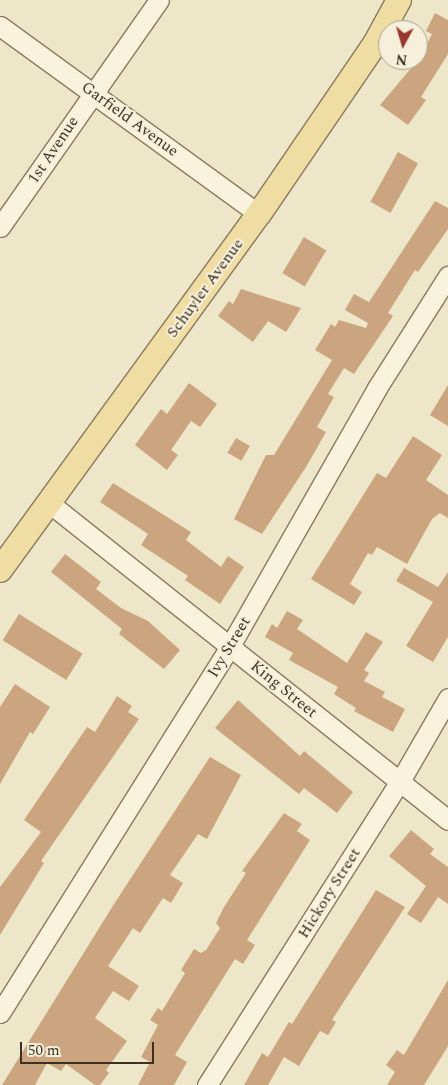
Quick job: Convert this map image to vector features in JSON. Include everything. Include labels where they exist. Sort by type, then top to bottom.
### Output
[{"type":"main road","name":"Schuyler Avenue","points":[[0,570],[259,214],[375,44],[399,0]]},
{"type":"street","name":"1st Avenue","points":[[0,227],[92,92],[159,0]]},
{"type":"street","name":"Garfield Avenue","points":[[0,26],[259,214]]},
{"type":"street","name":"Ivy Street","points":[[0,1013],[230,646],[377,388],[448,276]]},
{"type":"street","name":"King Street","points":[[48,502],[448,820]]},
{"type":"street","name":"Hickory Street","points":[[207,1085],[399,782],[448,698]]},
{"type":"building","points":[[435,13],[448,20],[448,54],[421,97],[426,100],[408,125],[380,105],[410,70],[428,70],[428,41],[432,34],[428,32],[428,27]]},
{"type":"building","points":[[398,152],[418,163],[390,213],[370,202]]},
{"type":"building","points":[[435,201],[448,208],[448,229],[418,272],[415,270],[388,313],[393,316],[354,374],[344,368],[328,394],[334,397],[317,427],[326,432],[306,467],[262,534],[234,519],[266,455],[274,455],[332,360],[315,350],[331,324],[335,327],[339,320],[366,328],[368,323],[345,310],[354,294],[369,302]]},
{"type":"building","points":[[304,237],[326,250],[305,286],[282,273]]},
{"type":"building","points":[[241,289],[301,308],[286,332],[268,321],[253,342],[218,316],[229,301],[233,304]]},
{"type":"building","points":[[189,383],[217,404],[200,427],[191,421],[171,450],[178,455],[167,470],[135,445],[161,409],[167,414]]},
{"type":"building","points":[[448,385],[448,426],[430,415]]},
{"type":"building","points":[[413,436],[442,455],[426,480],[448,495],[448,518],[440,513],[432,519],[407,564],[377,547],[372,555],[368,553],[350,584],[362,592],[354,605],[311,579],[377,473],[386,478]]},
{"type":"building","points":[[236,438],[250,446],[241,461],[228,453]]},
{"type":"building","points":[[113,483],[191,532],[186,540],[221,567],[228,556],[244,567],[220,604],[185,580],[188,576],[141,545],[148,534],[100,502]]},
{"type":"building","points":[[65,554],[101,582],[96,589],[121,608],[148,621],[180,650],[164,669],[119,634],[122,629],[51,572]]},
{"type":"building","points":[[404,568],[438,587],[448,572],[448,637],[433,662],[406,646],[433,602],[396,581]]},
{"type":"building","points":[[287,611],[303,620],[297,629],[347,663],[366,632],[383,642],[364,670],[369,673],[364,681],[385,692],[382,697],[405,709],[393,732],[354,711],[356,708],[334,694],[338,687],[289,660],[293,653],[265,637],[272,624],[277,628]]},
{"type":"building","points":[[19,614],[83,654],[66,680],[3,640]]},
{"type":"building","points":[[15,684],[50,707],[33,734],[30,732],[0,784],[0,707]]},
{"type":"building","points":[[117,696],[132,706],[128,712],[139,719],[41,861],[44,863],[0,935],[0,887],[41,832],[24,820],[87,727],[95,732]]},
{"type":"building","points":[[238,700],[300,756],[304,751],[353,792],[337,813],[304,788],[299,794],[215,728]]},
{"type":"building","points":[[210,757],[241,775],[207,839],[198,834],[170,875],[183,883],[171,903],[163,898],[140,933],[133,928],[108,966],[139,986],[129,1001],[113,991],[95,1018],[127,1041],[106,1070],[109,1073],[100,1085],[95,1085],[66,1064],[61,1071],[47,1063],[35,1085],[2,1085],[114,904]]},
{"type":"building","points":[[284,813],[302,824],[297,831],[310,840],[247,940],[255,945],[243,964],[235,959],[175,1055],[187,1062],[174,1085],[138,1085],[150,1062],[141,1057],[158,1025],[150,1020],[158,1008],[162,1011],[185,973],[181,970],[194,949],[201,953],[206,950],[220,928],[216,923],[224,907],[246,873],[242,871]]},
{"type":"building","points":[[411,830],[434,849],[430,854],[448,867],[448,904],[438,897],[421,923],[407,914],[426,886],[389,856]]},
{"type":"building","points":[[376,890],[405,907],[332,1020],[336,1022],[328,1035],[320,1031],[299,1066],[284,1057],[268,1085],[244,1085],[262,1053],[268,1057],[289,1022],[292,1024]]},
{"type":"building","points":[[448,980],[448,1046],[424,1085],[387,1085],[395,1072],[386,1065],[397,1050],[404,1055]]}]
